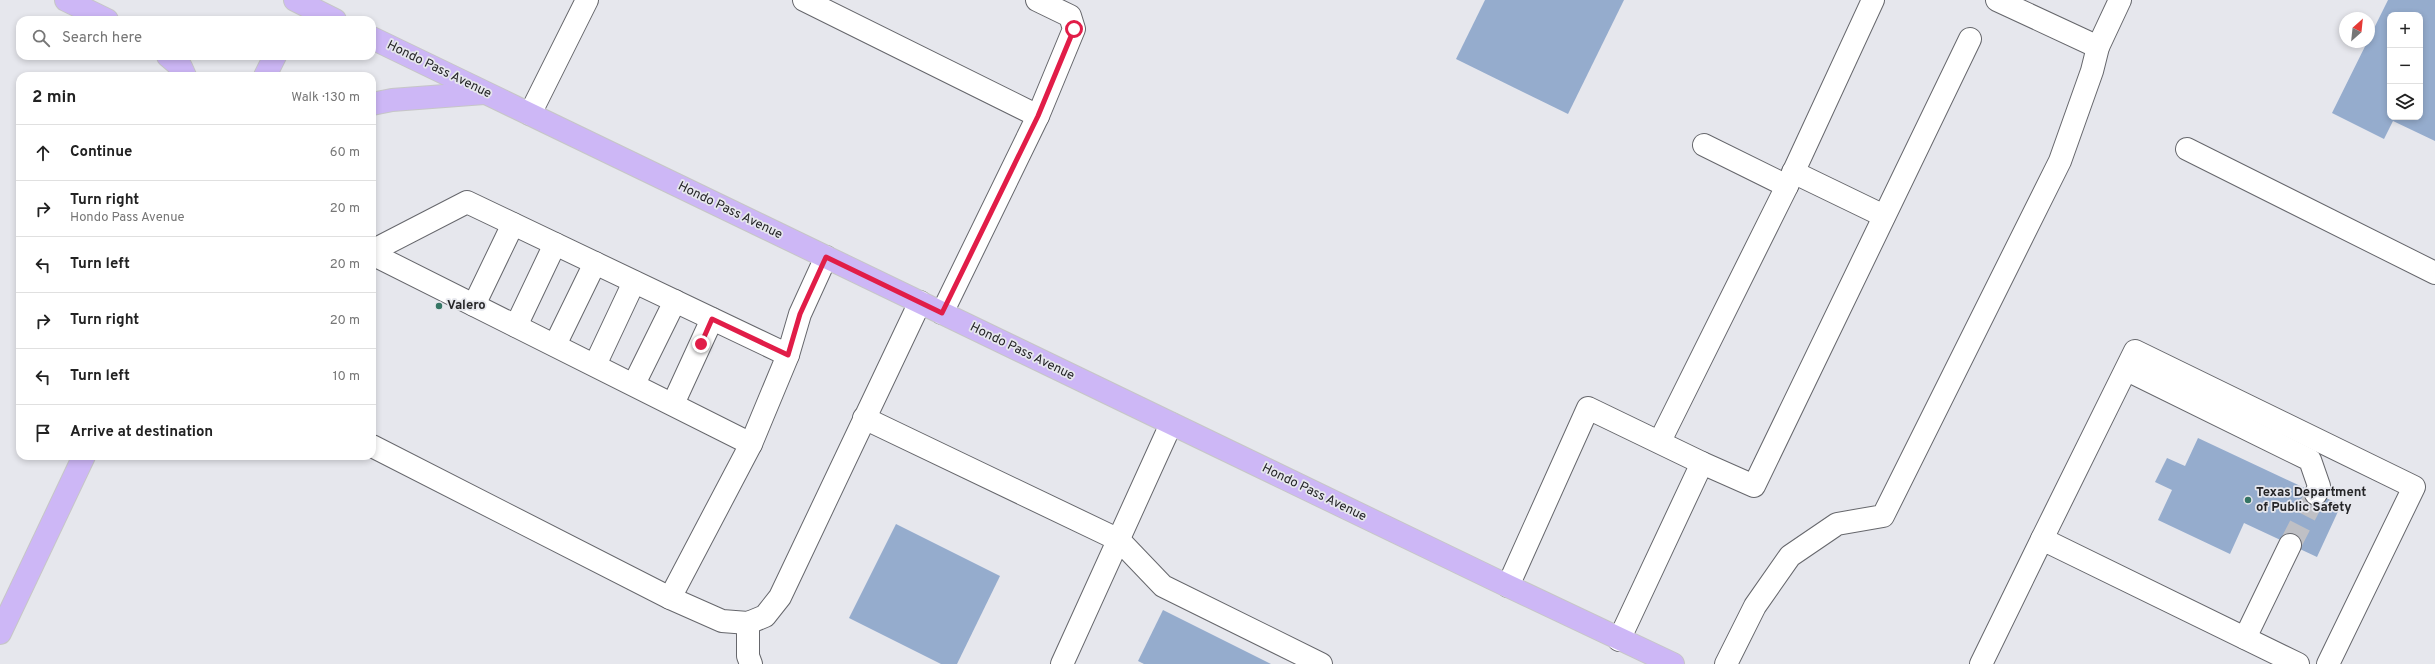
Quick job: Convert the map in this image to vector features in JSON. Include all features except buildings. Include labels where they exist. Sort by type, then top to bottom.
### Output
[{"type":"main road","points":[[66,0],[98,16]]},
{"type":"main road","points":[[298,6],[325,16]]},
{"type":"main road","name":"Hondo Pass Avenue","points":[[376,40],[1619,640],[1673,664]]},
{"type":"main road","points":[[173,60],[181,67],[183,72]]},
{"type":"main road","points":[[267,72],[273,60]]},
{"type":"main road","points":[[376,103],[392,100],[485,93]]},
{"type":"main road","points":[[0,633],[82,460]]},
{"type":"lane","points":[[530,114],[587,0]]},
{"type":"lane","points":[[804,0],[1038,116]]},
{"type":"lane","points":[[942,313],[1038,116],[1074,29],[1070,16],[1037,0]]},
{"type":"lane","points":[[1660,442],[1790,179],[1873,0]]},
{"type":"lane","points":[[1998,0],[2098,47]]},
{"type":"lane","points":[[1726,664],[1755,606],[1790,556],[1837,524],[1883,516],[2060,161],[2092,71],[2098,47],[2120,0]]},
{"type":"lane","points":[[1508,586],[1588,408],[1702,463],[1754,486],[1970,39]]},
{"type":"lane","points":[[1704,145],[1884,216]]},
{"type":"lane","points":[[2187,148],[2435,273]]},
{"type":"lane","points":[[376,250],[467,202],[788,355]]},
{"type":"lane","points":[[474,305],[514,224]]},
{"type":"lane","points":[[516,326],[555,244]]},
{"type":"lane","points":[[376,254],[751,444]]},
{"type":"lane","points":[[670,598],[751,444],[788,355],[800,314],[826,257]]},
{"type":"lane","points":[[555,345],[595,263]]},
{"type":"lane","points":[[595,365],[634,282]]},
{"type":"lane","points":[[634,384],[675,301]]},
{"type":"lane","points":[[376,448],[670,598],[722,621],[748,623],[765,616],[780,597],[920,302]]},
{"type":"lane","points":[[673,404],[712,319]]},
{"type":"lane","points":[[1981,664],[2127,370],[2135,351],[2414,487],[2328,664]]},
{"type":"lane","points":[[2127,370],[2310,460],[2319,486],[2316,494]]},
{"type":"lane","points":[[864,418],[1119,540],[1163,586],[1321,664]]},
{"type":"lane","points":[[1062,664],[1171,424]]},
{"type":"lane","points":[[1619,640],[1702,463]]},
{"type":"lane","points":[[2042,539],[2298,664]]},
{"type":"lane","points":[[2245,638],[2290,545]]},
{"type":"lane","points":[[748,623],[748,656],[751,664]]},
{"type":"tunnel","points":[[2290,545],[2316,494]]},
{"type":"place","name":"Valero","points":[[439,306]]},
{"type":"place","name":"Texas Department of Public Safety","points":[[2248,500]]},
{"type":"route","points":[[701,344],[712,319],[788,355],[800,314],[826,257],[942,313],[1038,116],[1074,29]]}]
